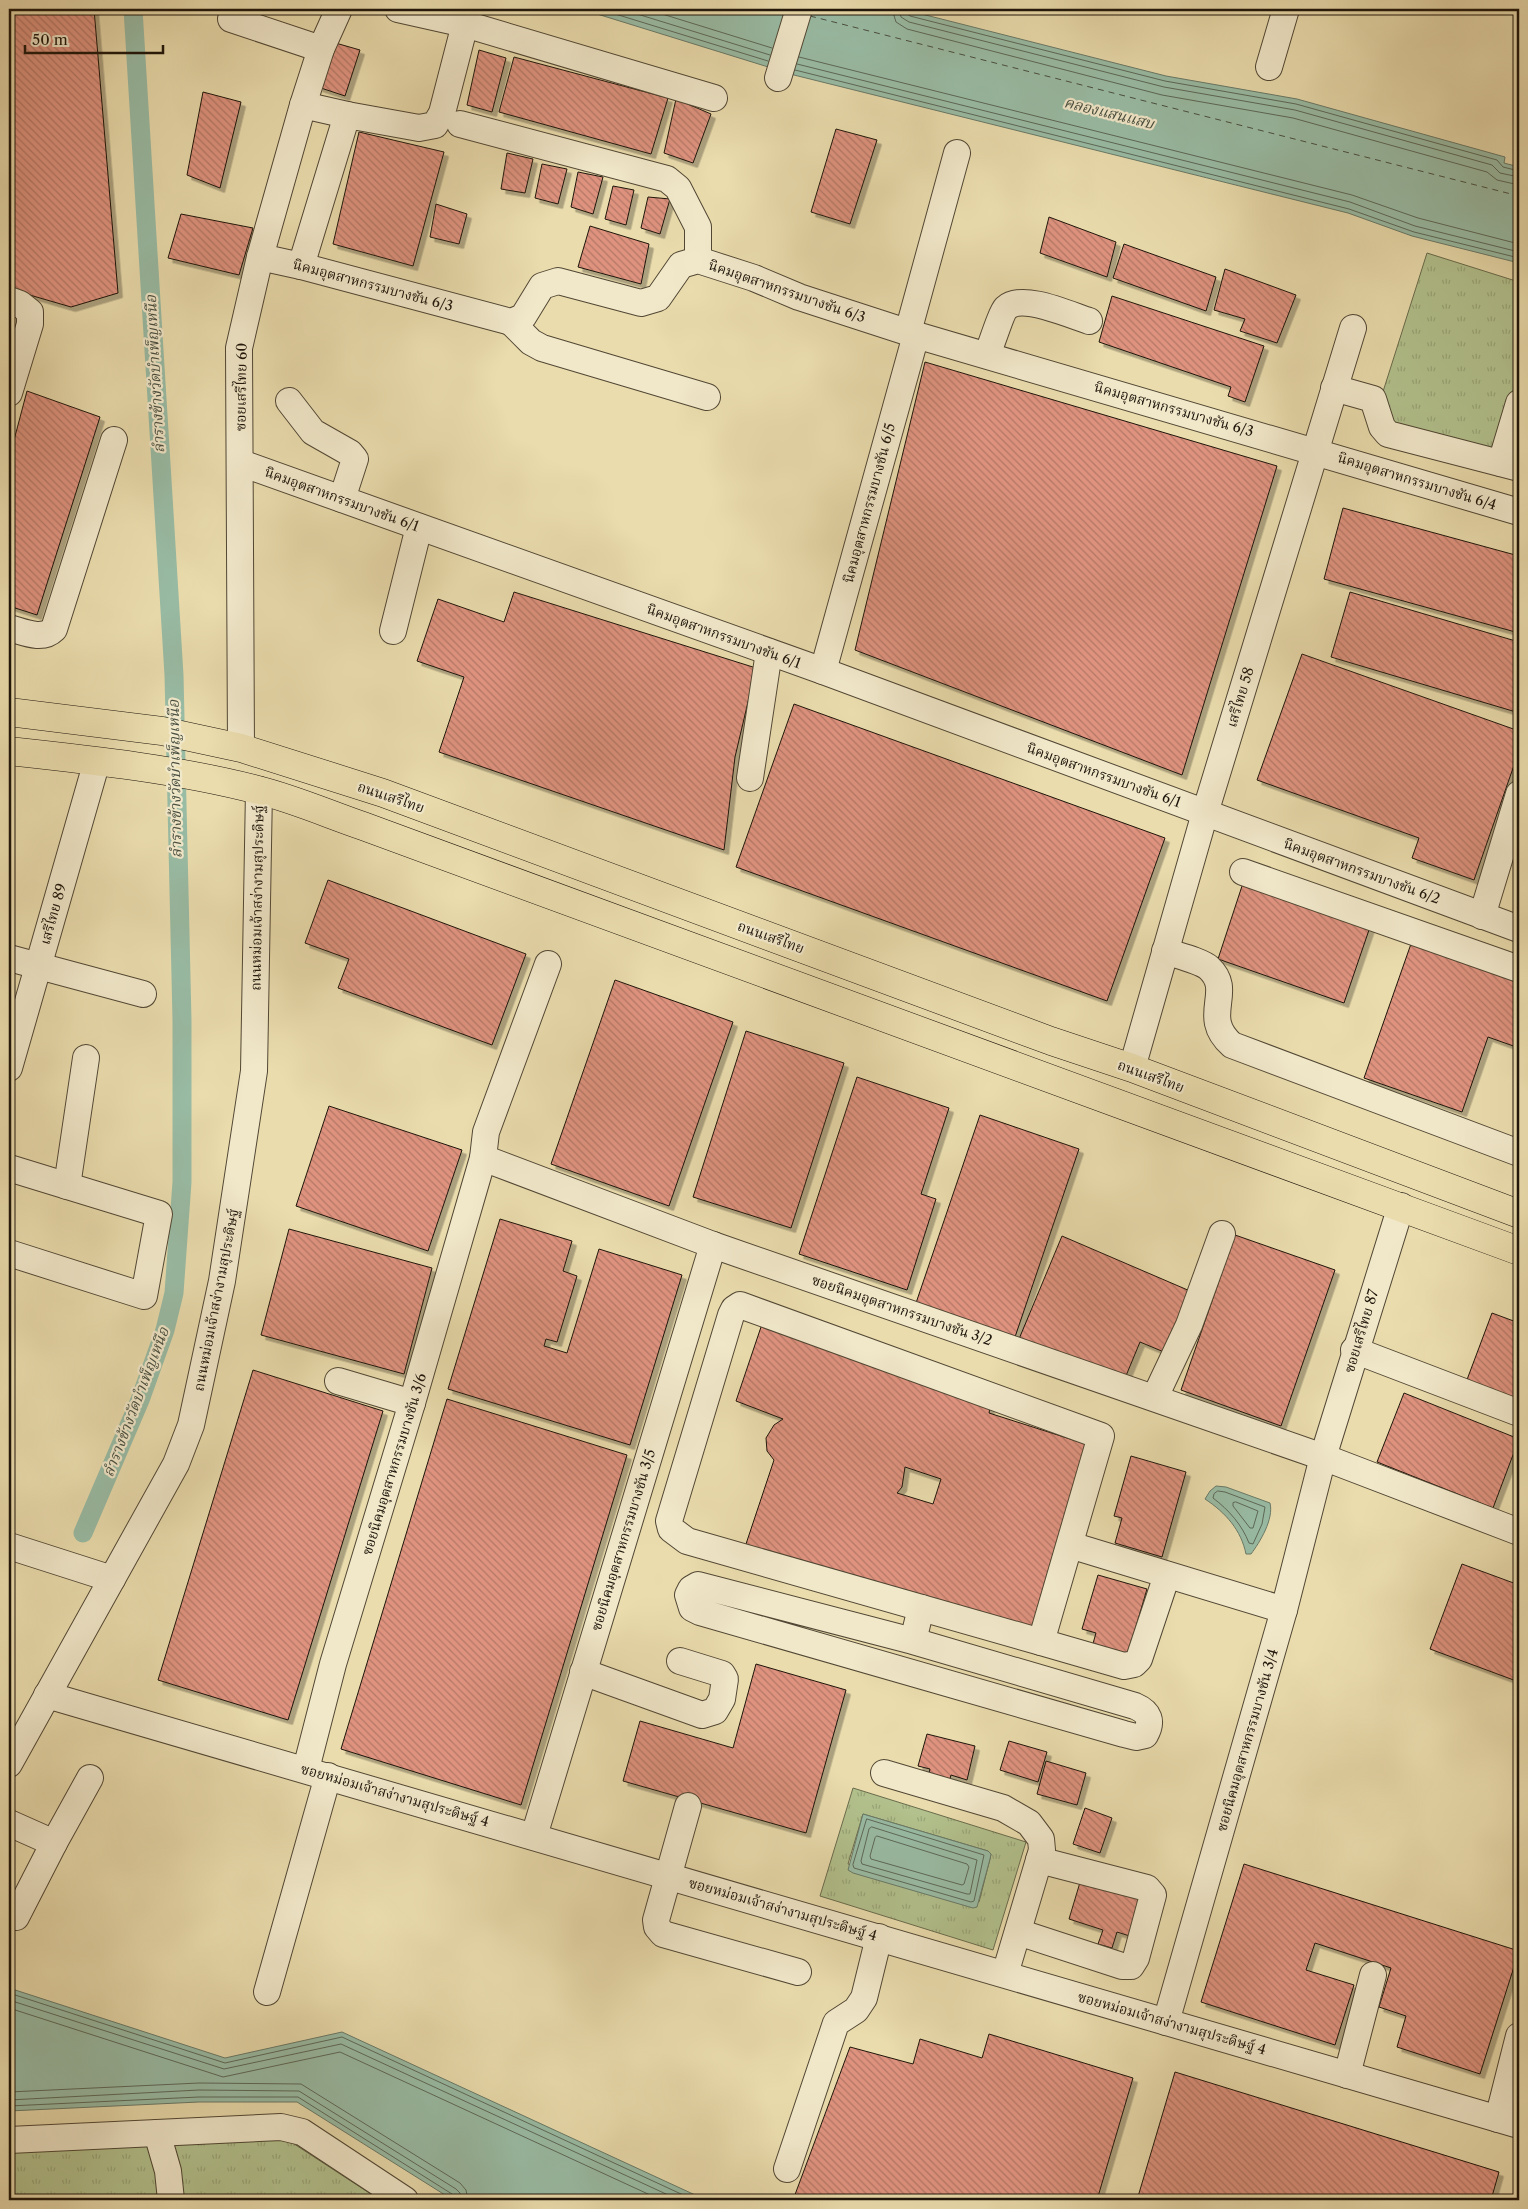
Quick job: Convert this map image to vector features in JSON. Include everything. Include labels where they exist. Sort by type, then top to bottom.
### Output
[{"type":"main road","name":"ถนนเสรีไทย","points":[[9,712],[174,734],[241,748],[383,793],[1051,1041],[1132,1068],[1519,1214]]},
{"type":"main road","points":[[9,751],[97,760],[259,790],[382,833],[1519,1251]]},
{"type":"main road","points":[[1400,1206],[1410,1174]]},
{"type":"street","points":[[398,9],[482,21],[714,98]]},
{"type":"street","points":[[778,76],[799,9]]},
{"type":"street","points":[[1268,67],[1286,9]]},
{"type":"street","name":"ซอยเสรีไทย 60","points":[[241,748],[239,348],[260,257],[304,105],[321,49],[339,10]]},
{"type":"street","points":[[231,19],[321,49]]},
{"type":"street","points":[[304,105],[419,128],[435,125],[482,21]]},
{"type":"street","points":[[301,266],[347,115]]},
{"type":"street","points":[[460,124],[667,179],[678,188],[698,227],[698,260]]},
{"type":"street","name":"นิคมอุตสาหกรรมบางชัน 6/5","points":[[823,671],[958,153]]},
{"type":"street","name":"นิคมอุตสาหกรรมบางชัน 6/3","points":[[260,257],[301,266],[511,322],[523,317],[542,286],[558,281],[641,303],[658,298],[682,265],[698,260],[754,278],[799,297],[912,334],[1315,450]]},
{"type":"street","points":[[9,300],[20,304],[30,312],[30,324],[9,393]]},
{"type":"street","points":[[987,355],[1005,309],[1017,302],[1030,303],[1089,321]]},
{"type":"street","points":[[511,322],[531,342],[542,348],[707,397]]},
{"type":"street","name":"เสรีไทย 58","points":[[1132,1068],[1205,813],[1353,328]]},
{"type":"street","points":[[1334,388],[1372,399],[1382,426],[1388,434],[1510,466],[1519,403]]},
{"type":"street","points":[[289,401],[313,432],[350,452],[355,459],[342,499]]},
{"type":"street","points":[[9,628],[41,636],[48,634],[54,629],[114,440]]},
{"type":"street","name":"นิคมอุตสาหกรรมบางชัน 6/4","points":[[1315,450],[1519,512]]},
{"type":"street","name":"นิคมอุตสาหกรรมบางชัน 6/1","points":[[241,463],[823,671],[1205,813]]},
{"type":"street","points":[[393,631],[419,527]]},
{"type":"street","points":[[750,778],[768,652]]},
{"type":"street","name":"เสรีไทย 89","points":[[9,1068],[97,760]]},
{"type":"street","name":"ถนนหม่อมเจ้าสง่างามสุประดิษฐ์","points":[[9,1764],[176,1464],[191,1425],[222,1281],[254,1071],[259,790]]},
{"type":"street","points":[[1482,916],[1519,794]]},
{"type":"street","name":"นิคมอุตสาหกรรมบางชัน 6/2","points":[[1205,813],[1519,929]]},
{"type":"street","points":[[1243,872],[1519,969]]},
{"type":"street","points":[[1165,951],[1208,966],[1217,978],[1220,990],[1216,1020],[1222,1035],[1232,1045],[1519,1153]]},
{"type":"street","points":[[9,958],[143,994]]},
{"type":"street","name":"ซอยนิคมอุตสาหกรรมบางชัน 3/6","points":[[267,1992],[317,1773],[333,1664],[412,1403],[482,1158],[486,1132],[548,964]]},
{"type":"street","points":[[67,1186],[86,1058]]},
{"type":"street","name":"ซอยนิคมอุตสาหกรรมบางชัน 3/2","points":[[482,1158],[713,1245],[1323,1457],[1519,1532]]},
{"type":"street","points":[[9,1168],[159,1214],[144,1296],[9,1253]]},
{"type":"street","name":"ซอยเสรีไทย 87","points":[[1323,1457],[1354,1350],[1400,1206]]},
{"type":"street","points":[[1154,1397],[1189,1325],[1222,1234]]},
{"type":"street","name":"ซอยนิคมอุตสาหกรรมบางชัน 3/5","points":[[534,1836],[713,1245]]},
{"type":"street","points":[[1041,1642],[1101,1436],[740,1305],[734,1309],[669,1521],[671,1529],[687,1541],[1124,1666],[1134,1664],[1139,1659],[1168,1574]]},
{"type":"street","points":[[1354,1350],[1519,1413]]},
{"type":"street","points":[[338,1381],[412,1403]]},
{"type":"street","name":"ซอยนิคมอุตสาหกรรมบางชัน 3/4","points":[[1166,2022],[1284,1610],[1323,1457]]},
{"type":"street","points":[[1070,1545],[1284,1610]]},
{"type":"street","points":[[9,1546],[112,1579]]},
{"type":"street","points":[[698,1585],[913,1641],[1135,1706],[1144,1710],[1149,1718],[1150,1726],[1145,1735],[1136,1737],[871,1662],[854,1666],[838,1664],[759,1641],[750,1636],[745,1625],[692,1608],[689,1601],[691,1589],[698,1585]]},
{"type":"street","points":[[913,1641],[921,1608]]},
{"type":"street","points":[[583,1672],[702,1715],[715,1711],[722,1699],[725,1678],[722,1674],[680,1661]]},
{"type":"street","name":"ซอยหม่อมเจ้าสง่างามสุประดิษฐ์ 4","points":[[47,1694],[1509,2122]]},
{"type":"street","points":[[884,1773],[1003,1808],[1029,1823],[1041,1839],[1042,1850],[1005,1974]]},
{"type":"street","points":[[16,1917],[90,1778]]},
{"type":"street","points":[[688,1806],[667,1875],[656,1920],[657,1927],[663,1934],[798,1972]]},
{"type":"street","points":[[9,1823],[54,1843]]},
{"type":"street","points":[[1018,1932],[1122,1966],[1131,1966],[1136,1958],[1153,1895],[1147,1888],[1039,1860]]},
{"type":"street","points":[[787,2169],[836,2023],[856,2010],[864,1998],[879,1937]]},
{"type":"street","points":[[1347,2074],[1373,1975]]},
{"type":"street","points":[[1509,2122],[1519,2036]]},
{"type":"street","points":[[9,2140],[281,2127],[302,2132],[406,2200]]},
{"type":"street","points":[[157,2133],[168,2171],[171,2200]]},
{"type":"green space","points":[[1427,253],[1519,282],[1519,467],[1374,420]]},
{"type":"green space","points":[[853,1788],[1026,1842],[993,1950],[820,1896]],"holes":[[[863,1814],[988,1851],[991,1854],[979,1902],[848,1864]]]},
{"type":"green space","points":[[285,2138],[380,2200],[9,2200],[9,2147]]},
{"type":"water","name":"คลองแสนแสบ","points":[[581,9],[902,9],[1166,76],[1297,99],[1505,157],[1504,163],[1519,167],[1519,263],[1412,236],[1348,213],[794,75]]},
{"type":"water","points":[[1216,1486],[1226,1487],[1270,1503],[1271,1509],[1268,1523],[1251,1554],[1246,1554],[1244,1545],[1232,1523],[1220,1510],[1205,1499]]},
{"type":"water","points":[[863,1814],[988,1851],[991,1854],[977,1907],[973,1908],[848,1870]]},
{"type":"water","points":[[9,1988],[225,2058],[342,2032],[706,2200],[453,2200],[297,2102],[199,2102],[9,2111]]},
{"type":"building","points":[[9,9],[94,9],[118,293],[71,307],[9,289]]},
{"type":"building","points":[[332,42],[360,50],[345,96],[318,87]]},
{"type":"building","points":[[479,50],[506,58],[492,112],[467,105]]},
{"type":"building","points":[[514,57],[668,98],[651,154],[499,112]]},
{"type":"building","points":[[203,92],[241,102],[220,188],[187,175]]},
{"type":"building","points":[[676,99],[711,114],[693,163],[664,153]]},
{"type":"building","points":[[836,129],[877,140],[850,224],[811,212]]},
{"type":"building","points":[[359,132],[444,152],[413,266],[333,244]]},
{"type":"building","points":[[507,153],[533,159],[525,193],[501,189]]},
{"type":"building","points":[[542,164],[567,169],[558,204],[535,198]]},
{"type":"building","points":[[578,172],[603,177],[593,214],[571,207]]},
{"type":"building","points":[[613,186],[634,190],[626,225],[605,219]]},
{"type":"building","points":[[648,197],[670,199],[660,234],[641,228]]},
{"type":"building","points":[[436,204],[467,214],[459,244],[430,237]]},
{"type":"building","points":[[181,214],[253,228],[239,275],[168,258]]},
{"type":"building","points":[[1049,217],[1116,242],[1107,277],[1040,253]]},
{"type":"building","points":[[590,226],[649,244],[641,284],[578,267]]},
{"type":"building","points":[[1124,244],[1216,277],[1206,311],[1113,278]]},
{"type":"building","points":[[1225,269],[1296,295],[1277,343],[1240,331],[1245,319],[1214,310]]},
{"type":"building","points":[[1112,296],[1264,346],[1245,402],[1228,396],[1231,387],[1099,342]]},
{"type":"building","points":[[925,362],[1277,466],[1182,775],[855,650]]},
{"type":"building","points":[[27,391],[100,417],[37,615],[9,606],[9,459]]},
{"type":"building","points":[[1343,508],[1519,556],[1519,633],[1324,579]]},
{"type":"building","points":[[514,592],[756,668],[735,757],[724,850],[439,752],[464,677],[417,661],[438,599],[504,622]]},
{"type":"building","points":[[1350,592],[1519,642],[1519,701],[1516,712],[1331,657]]},
{"type":"building","points":[[1302,654],[1519,731],[1519,751],[1474,880],[1412,858],[1419,838],[1257,780]]},
{"type":"building","points":[[794,704],[1165,838],[1107,1001],[736,867]]},
{"type":"building","points":[[328,880],[526,954],[492,1045],[338,988],[349,959],[305,943]]},
{"type":"building","points":[[1243,883],[1370,927],[1344,1003],[1218,959]]},
{"type":"building","points":[[1412,941],[1519,981],[1519,1048],[1488,1037],[1462,1112],[1364,1078]]},
{"type":"building","points":[[615,980],[733,1022],[669,1206],[551,1164]]},
{"type":"building","points":[[746,1031],[844,1063],[791,1228],[693,1197]]},
{"type":"building","points":[[857,1077],[949,1108],[921,1194],[936,1199],[907,1290],[799,1254]]},
{"type":"building","points":[[329,1106],[462,1150],[428,1251],[296,1206]]},
{"type":"building","points":[[980,1115],[1079,1149],[1015,1337],[916,1303]]},
{"type":"building","points":[[500,1219],[572,1241],[563,1271],[577,1276],[557,1342],[546,1339],[544,1346],[567,1353],[599,1249],[682,1275],[630,1445],[448,1389]]},
{"type":"building","points":[[289,1229],[432,1268],[404,1374],[261,1335]]},
{"type":"building","points":[[1235,1235],[1335,1270],[1281,1426],[1181,1390]]},
{"type":"building","points":[[1062,1236],[1190,1291],[1164,1352],[1140,1342],[1123,1383],[1019,1339]]},
{"type":"building","points":[[1492,1313],[1519,1323],[1519,1405],[1465,1385]]},
{"type":"building","points":[[762,1324],[990,1408],[989,1413],[1089,1445],[1035,1629],[745,1547],[774,1460],[767,1451],[766,1438],[774,1425],[783,1419],[736,1401]],"holes":[[[905,1467],[941,1479],[933,1504],[897,1493],[902,1487]]]},
{"type":"building","points":[[253,1370],[383,1411],[288,1720],[158,1680]]},
{"type":"building","points":[[1404,1393],[1519,1439],[1493,1508],[1377,1462]]},
{"type":"building","points":[[447,1399],[627,1455],[521,1805],[341,1749]]},
{"type":"building","points":[[1131,1456],[1186,1472],[1162,1557],[1115,1543],[1122,1518],[1114,1516]]},
{"type":"building","points":[[1462,1564],[1519,1585],[1519,1682],[1430,1649]]},
{"type":"building","points":[[1098,1575],[1147,1589],[1127,1657],[1092,1647],[1096,1633],[1082,1629]]},
{"type":"building","points":[[756,1664],[846,1690],[806,1833],[623,1781],[640,1721],[733,1748]]},
{"type":"building","points":[[927,1734],[975,1746],[967,1780],[951,1775],[947,1790],[926,1785],[930,1769],[918,1766]]},
{"type":"building","points":[[1009,1741],[1047,1752],[1038,1782],[1000,1770]]},
{"type":"building","points":[[1046,1761],[1086,1773],[1077,1805],[1037,1794]]},
{"type":"building","points":[[1085,1808],[1112,1818],[1100,1853],[1073,1844]]},
{"type":"building","points":[[1244,1864],[1519,1951],[1480,2074],[1397,2047],[1406,2016],[1379,2007],[1391,1968],[1315,1943],[1306,1970],[1354,1985],[1335,2045],[1201,2002]]},
{"type":"building","points":[[1081,1879],[1147,1899],[1136,1938],[1117,1932],[1112,1948],[1098,1944],[1103,1930],[1069,1919]]},
{"type":"building","points":[[989,2034],[1133,2078],[1097,2200],[793,2200],[850,2047],[913,2064],[920,2039],[982,2058]]},
{"type":"building","points":[[1175,2072],[1499,2172],[1491,2200],[1137,2200]]},
{"type":"waterway","name":"ลำรางข้างวัดบำเพ็ญเหนือ","points":[[83,1533],[140,1400],[165,1330],[174,1293],[182,1182],[182,1020],[174,675],[133,9]]},
{"type":"ferry route","points":[[810,16],[1519,196]]}]
